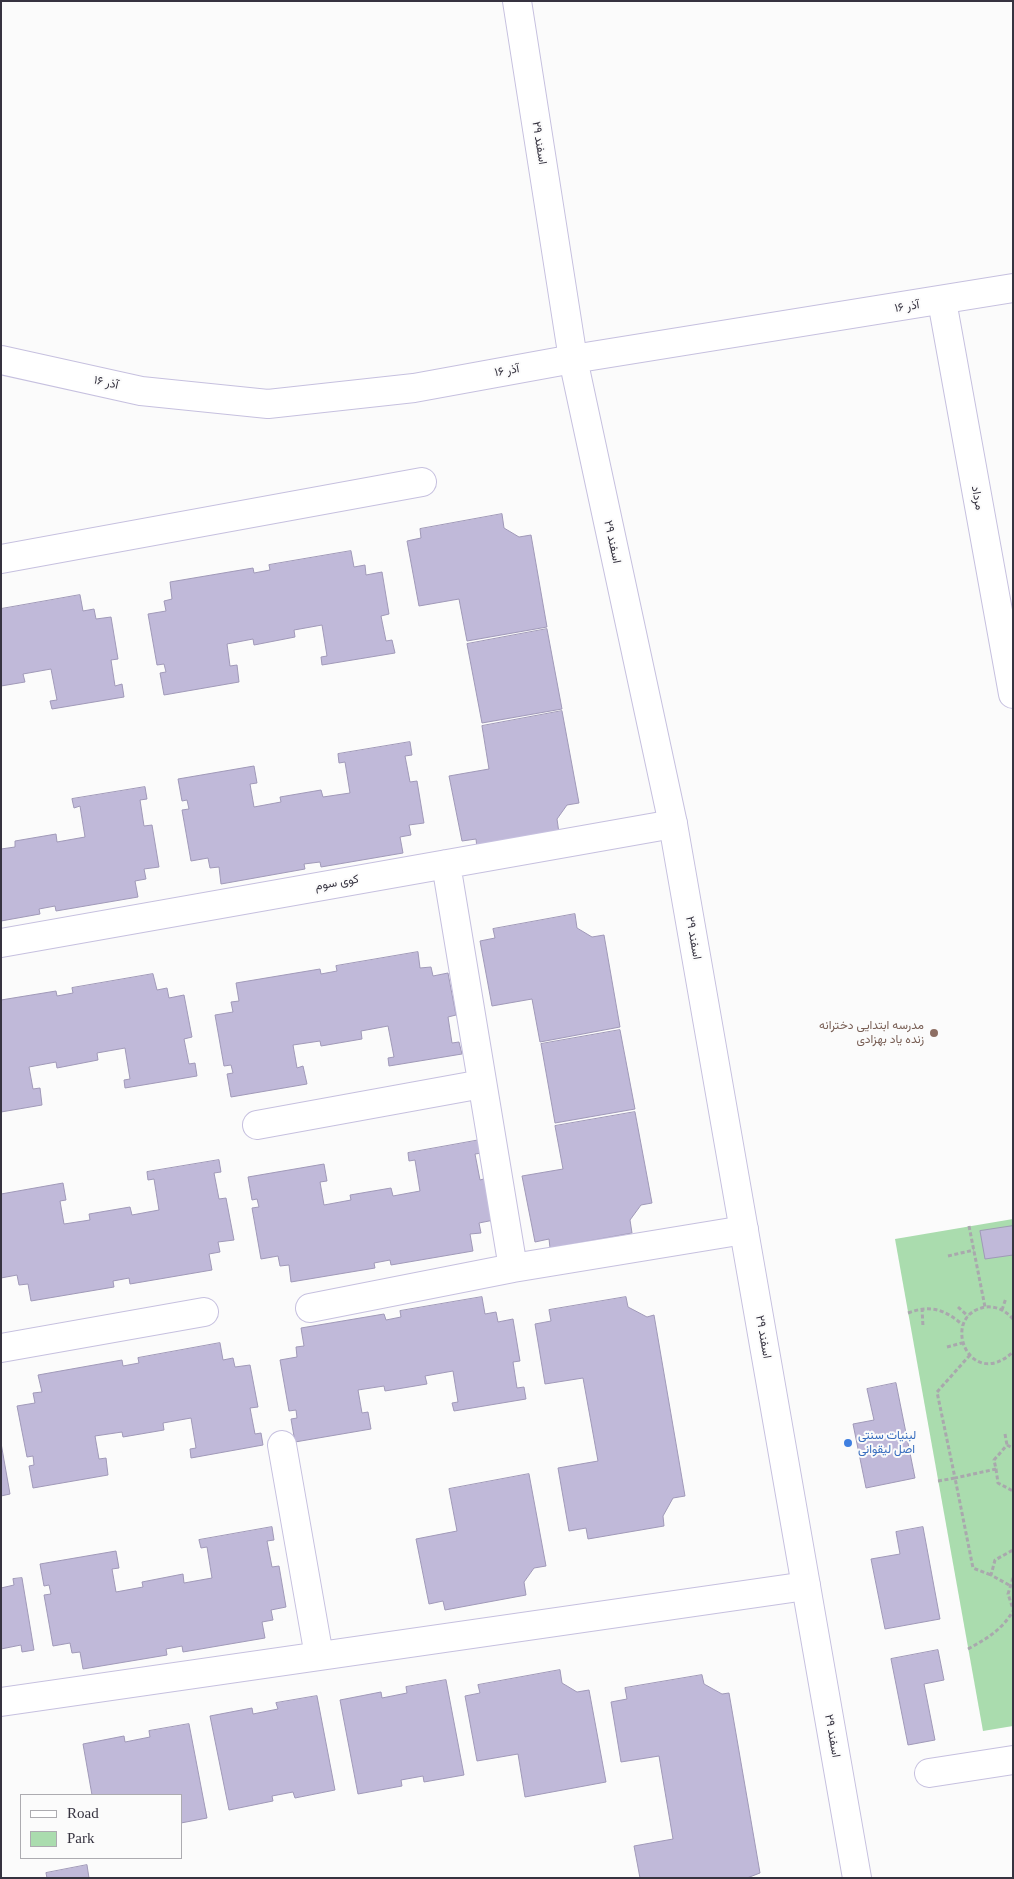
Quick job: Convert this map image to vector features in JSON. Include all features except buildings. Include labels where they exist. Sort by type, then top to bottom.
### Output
[{"type":"street","name":"۲۹ اسفند","points":[[517,1],[573,360],[673,824],[857,1878]]},
{"type":"street","name":"۱۶ آذر","points":[[1,360],[141,391],[268,404],[414,388],[1013,288]]},
{"type":"street","name":"مرداد","points":[[942,301],[1013,694]]},
{"type":"street","points":[[1,559],[422,482]]},
{"type":"street","name":"کوی سوم","points":[[1,943],[673,824]]},
{"type":"street","points":[[446,864],[513,1268]]},
{"type":"street","points":[[257,1125],[482,1084]]},
{"type":"street","points":[[310,1308],[513,1268],[744,1230]]},
{"type":"street","points":[[1,1348],[204,1312]]},
{"type":"street","points":[[282,1445],[319,1656]]},
{"type":"street","points":[[1,1702],[806,1586]]},
{"type":"street","points":[[929,1773],[1013,1760]]},
{"type":"path","points":[[969,1226],[985,1307]]},
{"type":"path","points":[[948,1256],[974,1250]]},
{"type":"path","points":[[1002,1310],[1006,1298]]},
{"type":"path","points":[[958,1307],[968,1316]]},
{"type":"path","points":[[1012,1317],[1002,1310],[985,1307],[968,1316],[963,1325],[962,1343],[970,1355],[980,1362],[989,1364],[998,1362],[1013,1352]]},
{"type":"path","points":[[908,1313],[922,1308],[948,1312],[963,1325]]},
{"type":"path","points":[[922,1308],[923,1327]]},
{"type":"path","points":[[947,1347],[962,1343]]},
{"type":"path","points":[[970,1355],[937,1392],[973,1568],[991,1575],[1009,1586]]},
{"type":"path","points":[[1005,1434],[1007,1445]]},
{"type":"path","points":[[1007,1445],[1013,1448]]},
{"type":"path","points":[[1007,1445],[994,1460],[998,1484],[1013,1491]]},
{"type":"path","points":[[938,1481],[996,1470]]},
{"type":"path","points":[[991,1575],[995,1560],[1013,1550]]},
{"type":"path","points":[[968,1649],[989,1638],[1007,1622],[1013,1610],[1008,1594],[1013,1578]]},
{"type":"green space","points":[[1013,1219],[1013,1726],[983,1731],[895,1239]]},
{"type":"place","name":"مدرسه ابتدایی دخترانه زنده یاد بهزادی","points":[[934,1033]]},
{"type":"place","name":"لبنیات سنتی اصل لیقوانی","points":[[848,1443]]}]
